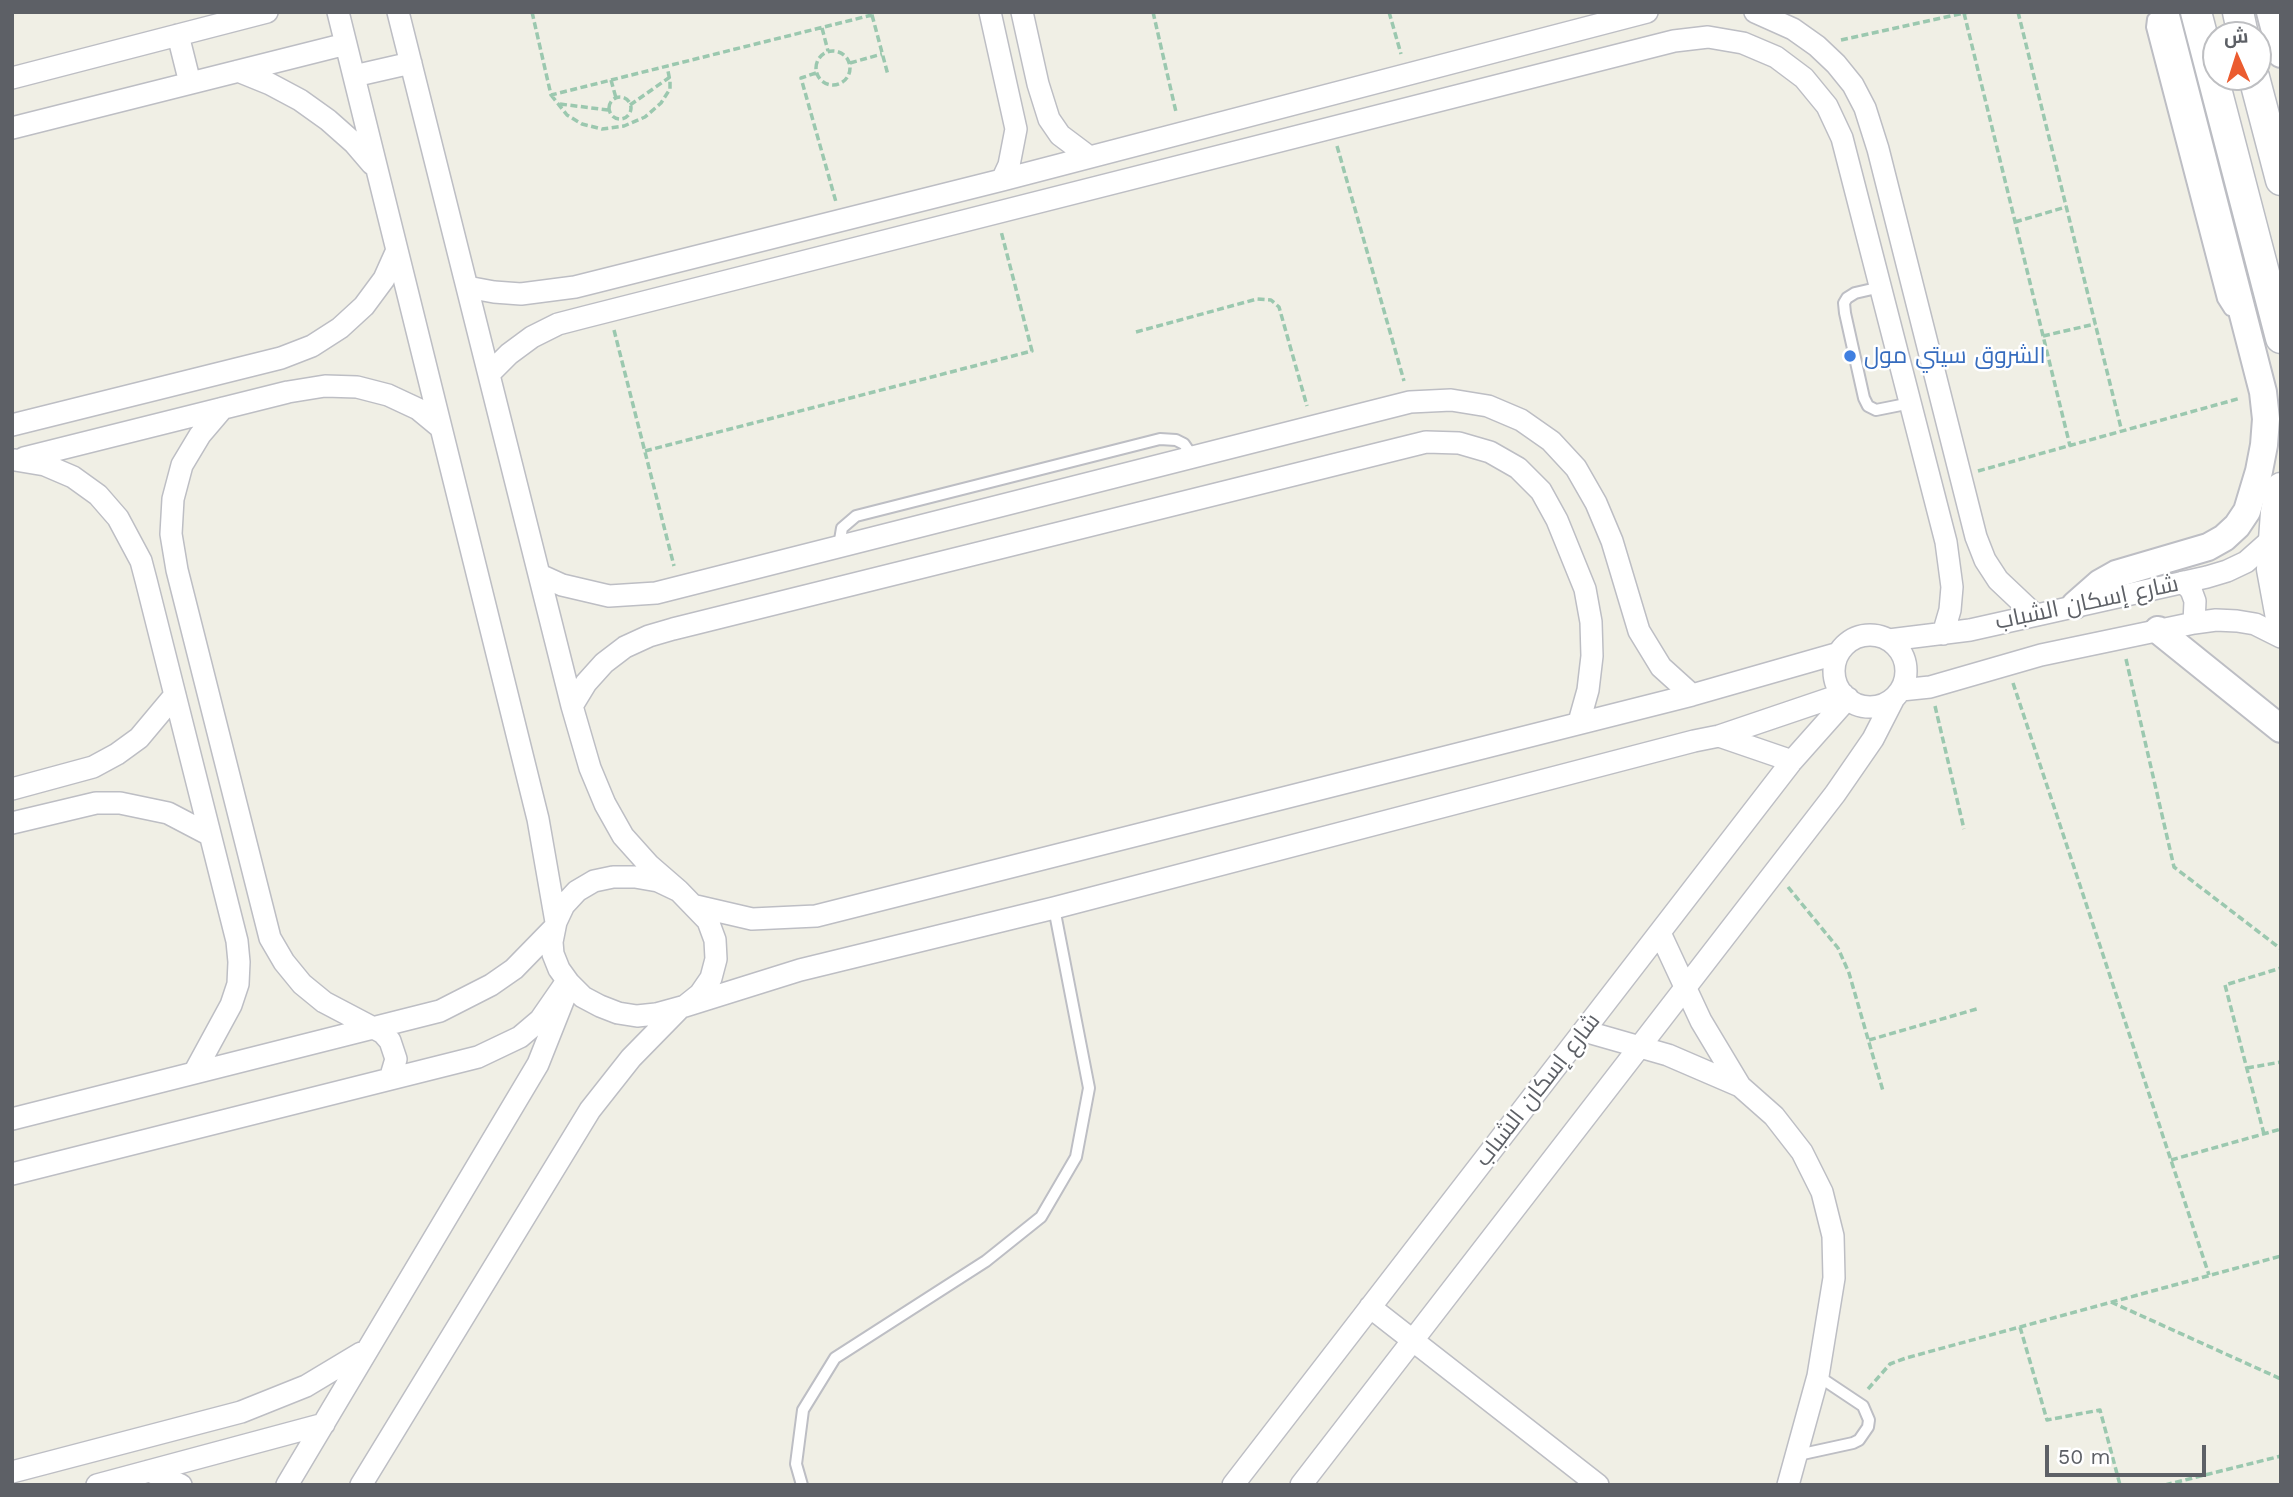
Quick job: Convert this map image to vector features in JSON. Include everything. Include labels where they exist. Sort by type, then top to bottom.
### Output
[{"type":"main road","points":[[2196,12],[2281,338]]},
{"type":"main road","points":[[2258,91],[2281,180]]},
{"type":"main road","points":[[2281,488],[2272,569],[2281,618]]},
{"type":"street","points":[[12,78],[178,36],[231,18],[267,12]]},
{"type":"street","points":[[338,12],[538,819],[555,925],[553,954],[568,982],[583,997],[600,1006],[637,1016],[681,1008],[800,970],[1054,908],[1719,736],[1846,696]]},
{"type":"street","points":[[361,1485],[590,1110],[631,1058],[681,1008],[700,994],[711,978],[716,959],[715,940],[708,921],[696,906],[649,865],[622,836],[590,768],[572,706],[398,12]]},
{"type":"street","points":[[990,12],[1016,128],[1009,165],[1002,180]]},
{"type":"street","points":[[1021,12],[1049,119],[1060,135],[1088,156]]},
{"type":"street","points":[[467,287],[494,292],[548,292],[1002,180],[1407,74],[1606,17],[1647,12]]},
{"type":"street","points":[[1755,12],[1793,29],[1817,46],[1853,85],[1865,108],[1878,149],[1976,537],[1998,580],[2034,614]]},
{"type":"street","points":[[2075,605],[2116,574],[2208,547],[2224,538],[2237,526],[2247,511],[2264,445],[2266,419],[2263,392],[2163,12]]},
{"type":"street","points":[[2270,12],[2281,54]]},
{"type":"street","points":[[178,36],[190,83]]},
{"type":"street","points":[[489,374],[509,354],[532,337],[558,324],[1674,41],[1708,37],[1743,43],[1776,57],[1804,78],[1827,106],[1842,138],[1950,565],[1950,610],[1943,634]]},
{"type":"street","points":[[12,128],[346,44]]},
{"type":"street","points":[[354,76],[411,63]]},
{"type":"street","points":[[238,71],[270,84],[310,107],[354,143],[376,169]]},
{"type":"street","points":[[12,425],[281,358],[312,346],[340,328],[364,306],[384,279],[397,250]]},
{"type":"street","points":[[281,358],[290,369],[292,377],[288,391]]},
{"type":"street","points":[[14,460],[288,391],[325,386],[368,390],[388,395],[418,409],[441,428]]},
{"type":"street","points":[[540,575],[562,585],[609,596],[656,593],[1410,402],[1451,400],[1488,406],[1521,420],[1551,441],[1576,468],[1596,503],[1612,541],[1639,631],[1661,667],[1692,695]]},
{"type":"street","points":[[223,408],[200,435],[182,465],[173,499],[173,552],[262,912],[270,938],[284,962],[302,984],[324,1002],[383,1033],[394,1050],[394,1069],[390,1079]]},
{"type":"street","points":[[572,706],[586,683],[604,663],[649,636],[1394,449],[1437,442],[1459,443],[1490,452],[1518,468],[1541,491],[1557,520],[1585,589],[1591,622],[1592,656],[1588,690],[1579,722]]},
{"type":"street","points":[[14,460],[45,465],[73,477],[98,495],[118,518],[141,561],[232,920],[239,962],[232,1005],[194,1073]]},
{"type":"street","name":"شارع إسكان الشباب","points":[[1889,640],[1943,634],[2227,571],[2246,562],[2277,527]]},
{"type":"street","points":[[141,561],[149,551],[155,549],[173,552]]},
{"type":"street","points":[[2183,582],[2191,590],[2195,601],[2194,623]]},
{"type":"street","name":"شارع إسكان الشباب","points":[[1897,694],[2007,664],[2194,623],[2237,621],[2255,624],[2281,637]]},
{"type":"street","points":[[2158,630],[2281,729]]},
{"type":"street","points":[[696,906],[752,919],[816,916],[1692,695],[1839,653],[1856,638],[1867,635],[1889,640],[1903,657],[1906,668],[1897,694],[1859,760],[1301,1485]]},
{"type":"street","points":[[1839,653],[1834,674],[1837,685],[1846,696],[1862,706],[1873,707],[1897,694]]},
{"type":"street","points":[[12,789],[93,767],[117,754],[139,738],[175,695]]},
{"type":"street","name":"شارع إسكان الشباب","points":[[1233,1485],[1792,761],[1846,696]]},
{"type":"street","points":[[1719,736],[1792,761]]},
{"type":"street","points":[[67,775],[77,787],[78,801],[75,808]]},
{"type":"street","points":[[12,823],[96,803],[120,803],[168,813],[210,835]]},
{"type":"street","points":[[12,1119],[440,1011],[466,1000],[513,969],[555,925],[564,905],[578,891],[594,881],[613,877],[635,877],[658,881],[679,891]]},
{"type":"street","points":[[232,920],[246,923],[262,912]]},
{"type":"street","points":[[1660,933],[1701,1021],[1740,1086]]},
{"type":"street","points":[[12,1174],[478,1057],[520,1037],[540,1020],[568,982]]},
{"type":"street","points":[[287,1485],[538,1065],[561,1011],[568,982]]},
{"type":"street","points":[[1584,1031],[1698,1066],[1740,1086],[1774,1116],[1802,1152],[1822,1192],[1833,1236],[1834,1278],[1818,1376],[1788,1485]]},
{"type":"street","points":[[1370,1307],[1598,1485]]},
{"type":"street","points":[[12,1472],[202,1423],[274,1400],[337,1369],[366,1350]]},
{"type":"street","points":[[202,1423],[212,1434],[214,1441],[210,1455]]},
{"type":"street","points":[[97,1485],[324,1424]]},
{"type":"street","points":[[149,1471],[181,1485]]},
{"type":"lane","points":[[1881,287],[1851,295],[1844,303],[1864,398],[1868,406],[1876,410],[1911,403]]},
{"type":"lane","points":[[802,1485],[796,1464],[803,1410],[835,1359],[986,1261],[1041,1217],[1076,1157],[1089,1088],[1054,908]]},
{"type":"lane","points":[[1798,1455],[1853,1443],[1859,1440],[1868,1427],[1863,1406],[1818,1376]]},
{"type":"path","points":[[531,12],[551,95],[567,115],[582,124],[603,129],[624,126],[645,117],[661,103],[670,89],[667,66]]},
{"type":"path","points":[[1153,12],[1181,132]]},
{"type":"path","points":[[1389,12],[1407,74]]},
{"type":"path","points":[[2018,12],[2122,432]]},
{"type":"path","points":[[1817,46],[1966,13],[2070,446]]},
{"type":"path","points":[[551,95],[872,14],[888,75]]},
{"type":"path","points":[[822,28],[828,51]]},
{"type":"path","points":[[828,51],[841,52],[850,62],[848,76],[838,85],[825,83],[816,73],[817,59],[828,51]]},
{"type":"path","points":[[850,62],[882,54]]},
{"type":"path","points":[[816,73],[802,78],[841,220]]},
{"type":"path","points":[[558,104],[609,110],[614,117],[622,118],[627,116],[630,105],[670,77]]},
{"type":"path","points":[[611,80],[616,98]]},
{"type":"path","points":[[609,110],[611,102],[616,98],[622,98],[630,105]]},
{"type":"path","points":[[622,118],[624,126]]},
{"type":"path","points":[[1331,127],[1410,402]]},
{"type":"path","points":[[2015,222],[2066,206]]},
{"type":"path","points":[[645,451],[1032,351],[996,212]]},
{"type":"path","points":[[1136,332],[1257,299],[1271,300],[1279,307],[1313,427]]},
{"type":"path","points":[[609,311],[680,587]]},
{"type":"path","points":[[2043,335],[2095,324]]},
{"type":"path","points":[[1961,477],[2263,392]]},
{"type":"path","points":[[2122,638],[2174,867],[2281,948]]},
{"type":"path","points":[[2007,664],[2209,1275]]},
{"type":"path","points":[[1930,687],[1964,829]]},
{"type":"path","points":[[1775,872],[1838,948],[1849,973],[1884,1091]]},
{"type":"path","points":[[2264,1134],[2225,985],[2281,968]]},
{"type":"path","points":[[1869,1040],[1980,1008]]},
{"type":"path","points":[[2247,1068],[2281,1062]]},
{"type":"path","points":[[2171,1160],[2281,1129]]},
{"type":"path","points":[[1858,1402],[1890,1364],[2281,1256]]},
{"type":"path","points":[[2111,1302],[2281,1379]]},
{"type":"path","points":[[2020,1327],[2047,1420],[2100,1410],[2120,1485]]},
{"type":"path","points":[[2165,1485],[2281,1456]]},
{"type":"place","name":"الشروق سيتي مول","points":[[1850,356]]}]
